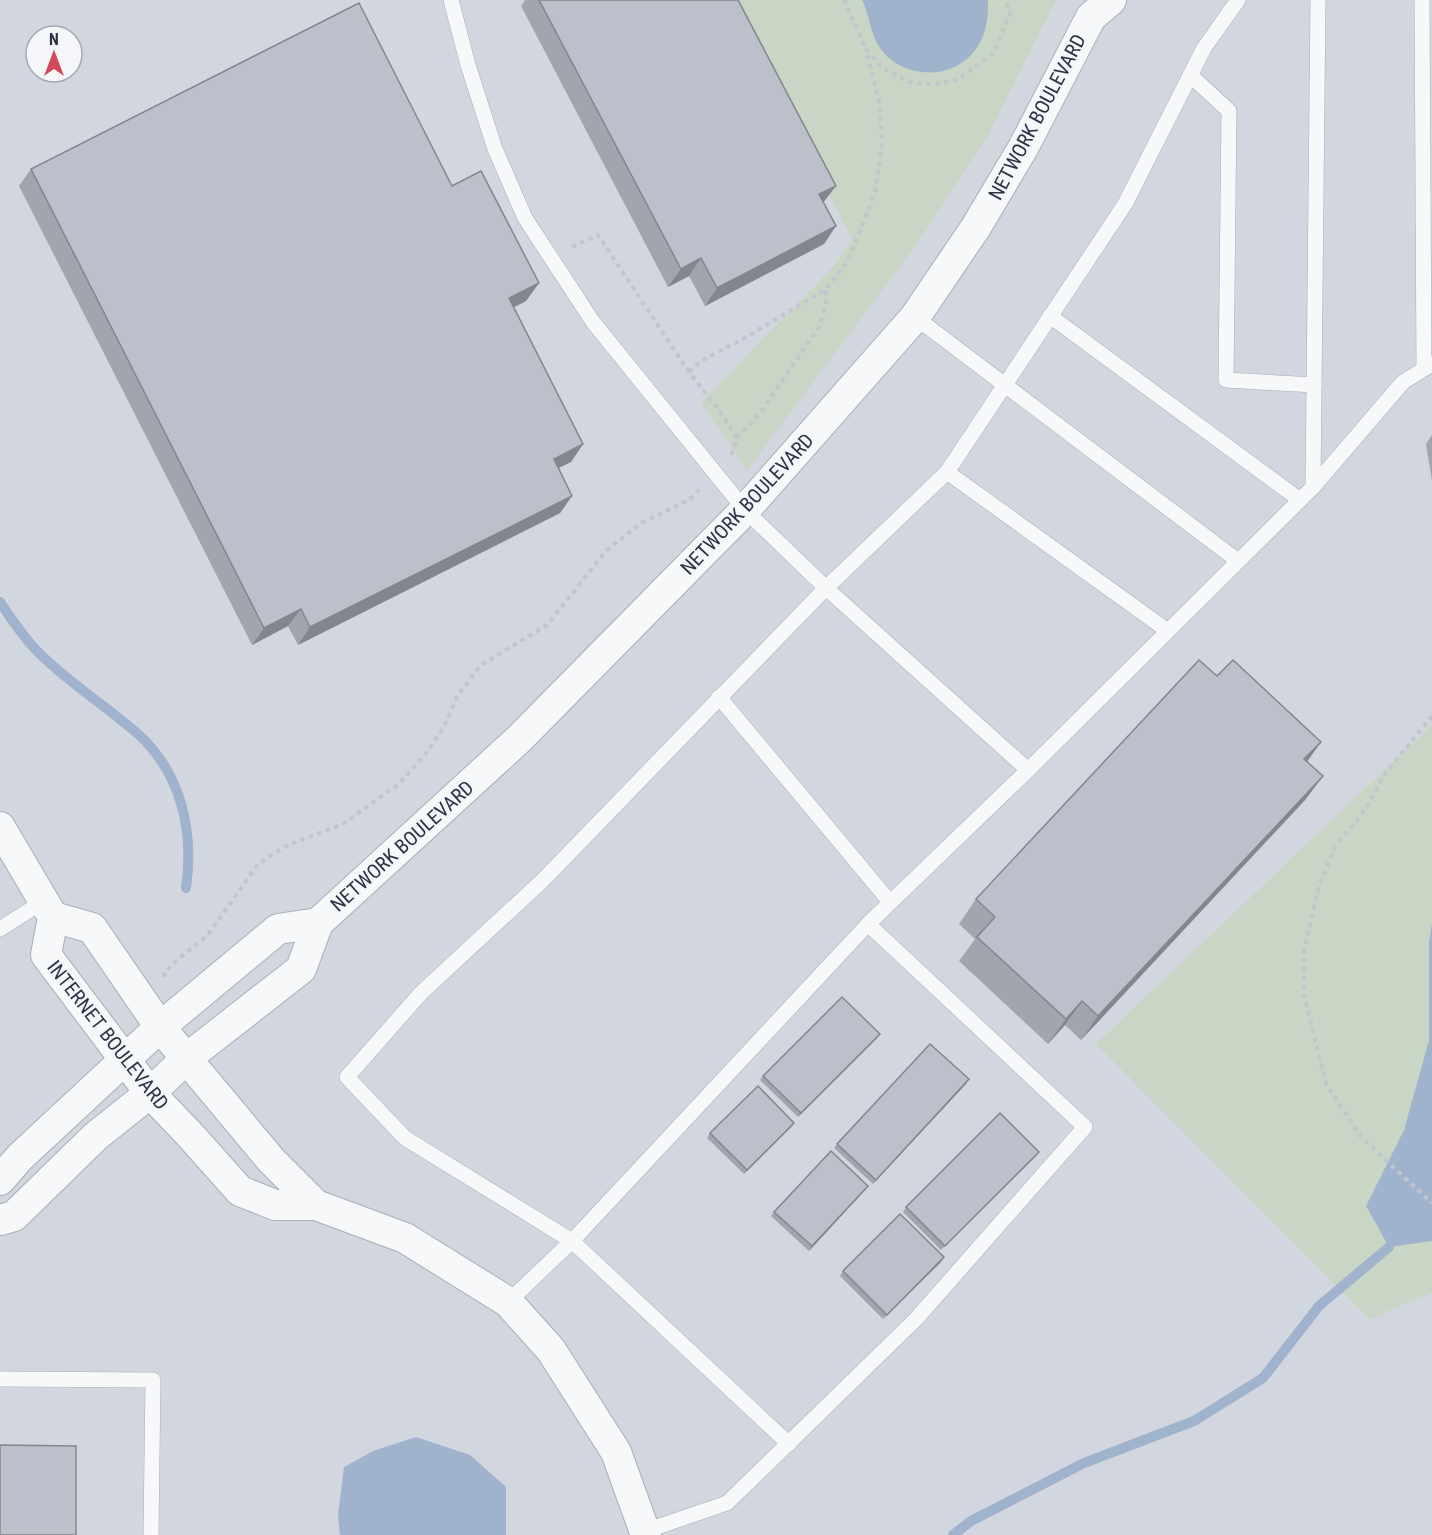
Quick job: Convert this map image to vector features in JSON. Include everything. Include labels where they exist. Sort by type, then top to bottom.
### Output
[{"type":"street","name":"NETWORK BOULEVARD","points":[[0,1220],[14,1216],[96,1136],[150,1093],[187,1058],[301,969],[318,923],[519,740],[745,510],[915,317],[976,227],[1023,148],[1098,6]]},
{"type":"street","points":[[0,827],[48,909]]},
{"type":"street","name":"INTERNET BOULEVARD","points":[[316,1205],[271,1160],[160,1027],[92,928],[48,909],[46,956],[150,1093],[192,1136],[240,1191],[275,1205],[316,1205],[405,1238],[508,1302],[551,1350],[616,1452],[646,1533]]},
{"type":"street","name":"NETWORK BOULEVARD","points":[[0,1180],[20,1157],[160,1027],[278,929],[318,923]]},
{"type":"lane","points":[[451,0],[468,65],[495,149],[525,218],[593,322],[745,510],[826,588],[1028,770]]},
{"type":"lane","points":[[789,1444],[572,1241],[405,1138],[347,1077],[421,993],[543,880],[826,588],[947,472],[1125,204],[1204,48],[1238,0]]},
{"type":"lane","points":[[1313,487],[1318,0]]},
{"type":"lane","points":[[508,1302],[572,1241],[868,924],[1028,770],[1313,487],[1403,382],[1428,366],[1422,0]]},
{"type":"lane","points":[[1190,75],[1229,111],[1226,380],[1314,385]]},
{"type":"lane","points":[[1050,316],[1300,500]]},
{"type":"lane","points":[[915,317],[1238,561]]},
{"type":"lane","points":[[947,472],[1168,631]]},
{"type":"lane","points":[[719,697],[890,902]]},
{"type":"lane","points":[[0,929],[48,909]]},
{"type":"lane","points":[[646,1533],[727,1503],[916,1319],[1085,1127],[868,924]]},
{"type":"lane","points":[[0,1379],[153,1380],[151,1535]]},
{"type":"path","points":[[689,372],[701,360],[743,339],[826,288],[848,261],[875,193],[882,144],[880,105],[866,49],[844,0]]},
{"type":"path","points":[[866,49],[884,69],[909,82],[933,84],[957,80],[993,54],[1010,14],[1005,0]]},
{"type":"path","points":[[550,256],[598,235],[736,438]]},
{"type":"path","points":[[142,1000],[166,982],[164,973],[207,936],[258,864],[286,846],[343,824],[400,783],[428,750],[444,726],[458,694],[481,665],[547,625],[606,551],[640,523],[689,500],[716,473],[730,458],[736,438],[760,413],[819,327],[826,305],[826,288]]},
{"type":"path","points":[[1432,716],[1386,772],[1365,810],[1335,847],[1319,886],[1304,952],[1304,995],[1326,1084],[1361,1137],[1432,1203]]},
{"type":"shaded area","points":[[0,0],[1432,0],[1432,1535],[0,1535]]},
{"type":"green space","points":[[731,0],[1056,0],[987,137],[917,244],[747,470],[701,403],[834,266],[852,239]]},
{"type":"green space","points":[[1432,725],[1432,1293],[1369,1319],[1096,1044]]},
{"type":"water","points":[[862,0],[988,0],[983,38],[976,49],[955,67],[942,71],[914,71],[890,59],[880,48]]},
{"type":"water","points":[[1432,924],[1432,1241],[1389,1247],[1366,1206],[1404,1130],[1429,1040],[1429,941]]},
{"type":"water","points":[[416,1437],[470,1455],[506,1487],[506,1535],[340,1535],[338,1515],[344,1467],[373,1451]]},
{"type":"building","points":[[539,0],[738,0],[836,186],[819,194],[836,226],[717,288],[701,258],[681,269]]},
{"type":"building","points":[[359,3],[452,186],[481,171],[539,283],[509,298],[583,444],[554,459],[572,496],[310,627],[301,609],[264,628],[31,169]]},
{"type":"building","points":[[1199,660],[1217,676],[1233,660],[1321,742],[1304,759],[1323,776],[1098,1016],[1082,1001],[1066,1019],[977,937],[995,917],[976,899]]},
{"type":"building","points":[[842,997],[880,1034],[801,1113],[763,1076]]},
{"type":"building","points":[[930,1044],[969,1079],[876,1180],[837,1144]]},
{"type":"building","points":[[758,1086],[794,1123],[747,1170],[710,1133]]},
{"type":"building","points":[[1000,1113],[1039,1152],[945,1246],[906,1207]]},
{"type":"building","points":[[831,1151],[868,1186],[812,1246],[774,1212]]},
{"type":"building","points":[[900,1214],[944,1257],[887,1315],[843,1271]]},
{"type":"building","points":[[0,1445],[76,1446],[76,1535],[0,1535]]},
{"type":"waterway","points":[[0,602],[39,653],[138,734],[165,767],[182,805],[186,825],[188,846],[186,888]]},
{"type":"waterway","points":[[953,1535],[971,1521],[1084,1463],[1194,1421],[1263,1378],[1319,1306],[1389,1247]]}]
